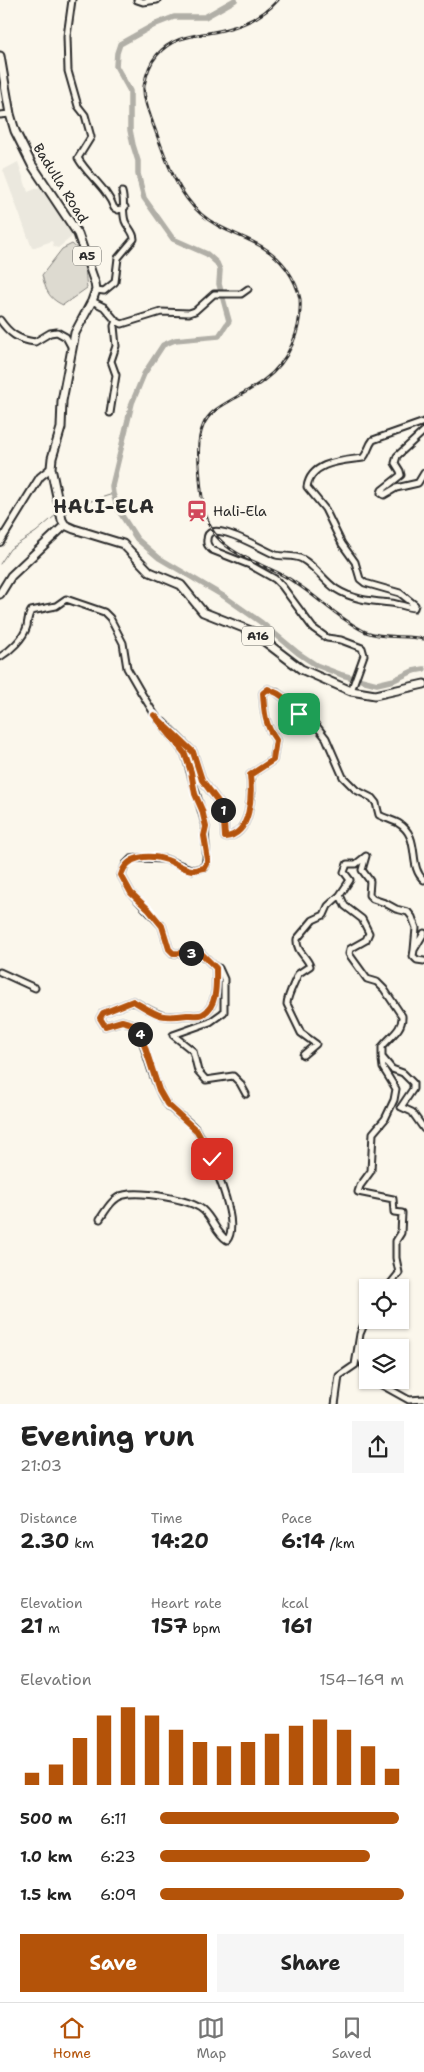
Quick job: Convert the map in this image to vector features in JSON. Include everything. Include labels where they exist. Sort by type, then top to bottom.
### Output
[{"type":"highway","name":"Badulla Road","points":[[0,56],[10,114],[15,131],[32,165],[78,234],[96,290]]},
{"type":"highway","points":[[0,594],[11,576],[63,522],[51,468],[61,428],[62,401],[75,333],[96,290]]},
{"type":"highway","name":"A16","points":[[63,522],[74,530],[123,544],[150,572],[181,585],[203,612],[251,631],[301,669],[351,692],[375,695],[424,684]]},
{"type":"main road","points":[[0,542],[40,477],[51,468]]},
{"type":"street","points":[[72,0],[67,36],[68,72],[78,106],[85,115],[91,137],[78,158],[84,168],[107,194],[114,208],[118,210],[125,207]]},
{"type":"street","points":[[137,0],[143,2],[157,0]]},
{"type":"street","points":[[0,115],[10,114]]},
{"type":"street","points":[[96,290],[104,291],[115,282],[118,258],[134,239],[134,235],[125,219],[122,192]]},
{"type":"street","points":[[92,301],[104,307],[116,321],[122,324],[161,312],[189,313],[195,311],[209,296],[214,294],[241,294],[248,289]]},
{"type":"street","points":[[0,320],[19,339],[35,342],[50,333],[57,332],[66,337],[72,348]]},
{"type":"street","points":[[110,413],[116,375],[111,361],[116,346],[114,326],[116,321]]},
{"type":"street","points":[[351,692],[365,652],[362,648],[341,640],[327,638],[307,622],[275,579],[250,565],[212,550],[208,547],[206,540],[212,531],[223,530],[270,553],[301,559],[336,589],[348,596],[414,608],[415,605],[400,593],[365,583],[360,579],[355,562],[342,544],[325,509],[307,487],[311,477],[322,466],[363,458],[366,455],[368,445],[373,440],[424,422]]},
{"type":"street","points":[[424,431],[397,456],[395,463],[401,475],[382,490],[381,493],[384,494],[396,488],[418,484],[424,473]]},
{"type":"street","points":[[0,657],[18,641],[27,628],[28,615],[31,611],[56,606],[66,599],[104,612],[110,618],[123,643],[127,668],[154,715],[185,754],[195,794],[204,819],[208,860],[204,868],[193,870],[165,860],[131,859],[126,864],[121,875],[131,893],[162,926],[169,949],[173,953],[202,954],[216,968],[219,968],[224,979],[224,1012],[210,1022],[173,1035],[193,1051],[198,1071],[206,1080],[233,1076],[240,1082],[246,1094]]},
{"type":"street","points":[[154,715],[193,752],[202,780],[223,808],[225,837],[229,837],[238,832],[248,817],[252,799],[250,775],[273,760],[276,740],[267,728],[264,716],[263,693],[268,689],[276,692],[290,702],[299,714],[315,724],[326,738],[343,777],[356,790],[372,798],[376,803],[379,815],[400,824],[408,832],[415,847],[417,872],[424,880]]},
{"type":"street","points":[[303,1055],[316,1044],[301,1034],[287,1004],[287,1000],[296,985],[298,974],[310,966],[308,961],[298,951],[297,939],[313,920],[324,916],[328,906],[350,880],[344,872],[345,866],[356,864],[366,856],[362,870],[370,881],[370,895],[373,899],[408,912],[416,928],[413,956],[417,960],[424,961]]},
{"type":"street","points":[[340,894],[345,906],[362,919],[369,933],[366,940],[350,949],[350,956],[367,979],[377,982],[384,989],[402,1016],[396,1032],[382,1047],[383,1068],[396,1089],[394,1100],[385,1119],[373,1133],[370,1171],[358,1192],[393,1199],[394,1212],[402,1214],[401,1233],[396,1242],[396,1258],[400,1273],[395,1279]]},
{"type":"street","points":[[414,950],[424,933]]},
{"type":"street","points":[[100,1218],[109,1205],[124,1195],[168,1196],[198,1206],[215,1224],[222,1237],[228,1240],[231,1227],[227,1201],[212,1159],[197,1131],[167,1104],[159,1090],[136,1025],[122,1021],[105,1026],[100,1018],[103,1013],[133,1001],[158,1015],[170,1018],[202,1014],[210,1008],[214,999],[216,968]]},
{"type":"street","points":[[0,972],[35,988]]},
{"type":"street","points":[[382,1057],[392,1069],[402,1072],[413,1083],[412,1089],[401,1106],[412,1112],[424,1128]]},
{"type":"street","points":[[336,1404],[340,1376],[355,1365],[362,1329]]},
{"type":"street","points":[[357,1352],[359,1356]]},
{"type":"street","points":[[389,1389],[408,1400],[424,1399]]},
{"type":"shaded area","points":[[18,162],[28,192],[40,187],[74,235],[58,248],[54,247],[52,241],[32,248],[3,170]]},
{"type":"shaded area","points":[[72,244],[77,248],[82,258],[87,288],[63,305],[48,293],[42,275],[62,249]]},
{"type":"waterway","points":[[235,0],[205,17],[174,17],[156,24],[120,44],[117,53],[116,66],[130,91],[130,130],[138,161],[138,174],[144,198],[173,239],[207,254],[217,263],[220,270],[219,284],[229,321],[219,336],[175,340],[163,345],[144,374],[132,403],[112,486],[113,494],[119,511],[137,539],[159,558],[225,597],[316,665],[342,675],[377,684],[424,669]]},
{"type":"waterway","points":[[63,510],[113,494]]},
{"type":"waterway","points":[[0,564],[10,549],[36,532],[57,514]]},
{"type":"railway","points":[[278,0],[266,11],[246,23],[179,39],[164,48],[152,62],[144,86],[144,96],[162,148],[184,195],[211,222],[256,243],[277,258],[293,279],[300,299],[299,322],[296,334],[287,355],[273,373],[258,385],[216,409],[205,421],[199,439],[198,452],[204,510],[214,532],[231,549],[243,557],[290,579],[356,627],[373,634],[424,639]]},
{"type":"place","name":"Hali-Ela","points":[[197,511]]},
{"type":"district","name":"HALI-ELA","points":[[104,506]]},
{"type":"route","points":[[212,1159],[197,1131],[167,1104],[159,1090],[136,1025],[122,1021],[105,1026],[101,1022],[100,1018],[103,1013],[133,1001],[158,1015],[170,1018],[202,1014],[210,1008],[215,995],[216,968],[202,954],[173,953],[169,949],[162,926],[131,893],[121,875],[123,868],[131,859],[165,860],[193,870],[204,868],[208,860],[204,836],[206,827],[185,754],[154,715],[190,747],[202,780],[223,808],[225,837],[229,837],[238,832],[248,817],[252,799],[250,775],[264,764],[273,760],[275,754],[276,740],[267,728],[264,716],[263,693],[268,689],[276,692],[290,702],[299,714]]}]
